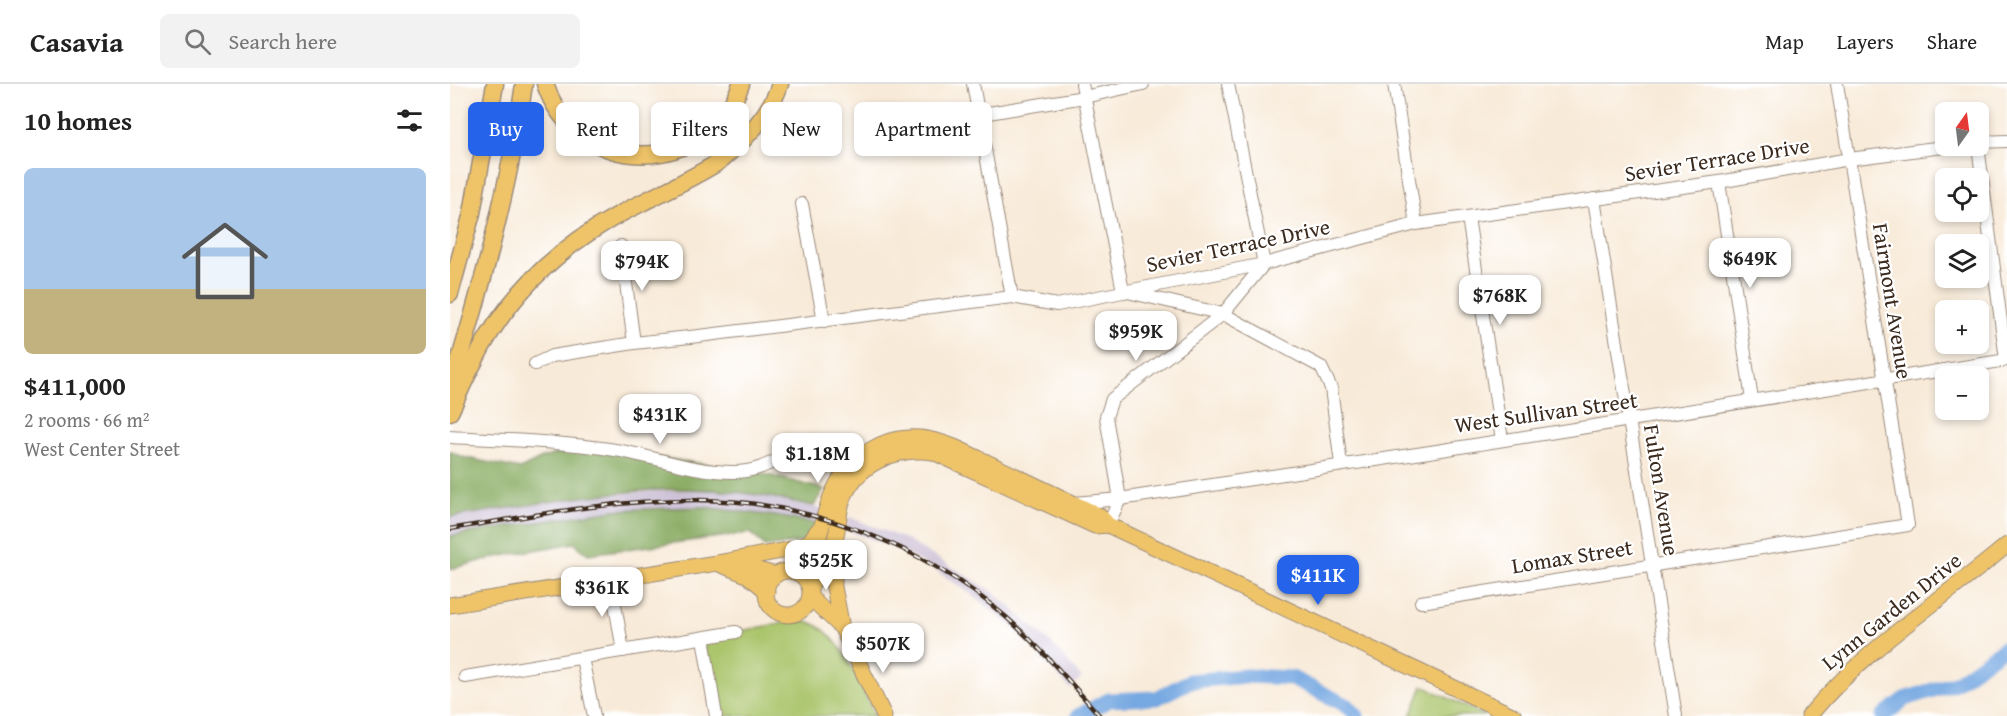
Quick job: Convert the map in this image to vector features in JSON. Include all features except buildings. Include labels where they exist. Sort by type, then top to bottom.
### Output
[{"type":"highway","points":[[450,294],[471,213],[495,84]]},
{"type":"highway","points":[[452,402],[502,205],[516,140],[524,84]]},
{"type":"highway","points":[[545,84],[555,108],[565,121],[588,140],[618,152],[647,155],[678,149],[706,134],[717,125],[728,110],[741,84]]},
{"type":"highway","points":[[768,102],[773,84]]},
{"type":"highway","points":[[770,102],[780,84]]},
{"type":"highway","points":[[452,402],[499,320],[518,294],[538,273],[594,229],[717,163],[751,132],[761,118]]},
{"type":"main road","points":[[842,628],[834,587],[834,541],[842,500],[858,467],[870,450],[896,440],[917,438],[937,441],[959,449],[1100,516],[1108,525],[1514,716]]},
{"type":"main road","points":[[794,572],[811,554],[816,544],[833,491],[842,475],[894,454],[921,450],[933,452],[1095,526],[1108,525]]},
{"type":"main road","points":[[450,605],[611,581],[798,548],[810,541],[821,526]]},
{"type":"main road","points":[[834,541],[810,593],[807,605],[797,612],[786,615],[778,613],[768,601],[766,591],[769,582],[776,575],[786,571],[794,572],[807,581],[810,593],[842,628],[884,716]]},
{"type":"main road","name":"Lynn Garden Drive","points":[[1809,716],[1829,691],[1866,658],[2007,545]]},
{"type":"main road","points":[[722,562],[776,575]]},
{"type":"main road","points":[[722,562],[747,575],[766,591]]},
{"type":"main road","points":[[797,612],[815,616],[852,647]]},
{"type":"street","points":[[973,84],[975,102]]},
{"type":"street","points":[[1082,84],[1123,291],[1223,314],[1321,368],[1330,388],[1341,464]]},
{"type":"street","points":[[992,112],[1084,97],[1143,84]]},
{"type":"street","points":[[1108,525],[1120,499],[1107,417],[1112,399],[1223,314],[1264,264],[1228,84]]},
{"type":"street","points":[[1394,84],[1416,224]]},
{"type":"street","name":"Fairmont Avenue","points":[[1837,84],[1908,525]]},
{"type":"street","points":[[1989,143],[2007,141]]},
{"type":"street","name":"Sevier Terrace Drive","points":[[535,364],[552,356],[634,343],[1012,297],[1057,305],[1264,264],[1416,224],[1719,182],[1849,159],[1935,148]]},
{"type":"street","points":[[985,156],[1012,297]]},
{"type":"street","points":[[1980,156],[2006,360]]},
{"type":"street","points":[[1719,182],[1752,400]]},
{"type":"street","name":"Fulton Avenue","points":[[1594,200],[1676,716]]},
{"type":"street","points":[[802,204],[824,321]]},
{"type":"street","points":[[1468,217],[1502,440]]},
{"type":"street","points":[[621,246],[634,343]]},
{"type":"street","name":"West Sullivan Street","points":[[1074,503],[1120,499],[1630,422],[1752,400],[2006,360]]},
{"type":"street","points":[[450,437],[606,448],[708,471],[752,471],[804,447],[819,447],[858,467]]},
{"type":"street","name":"Lomax Street","points":[[1420,602],[1908,525]]},
{"type":"street","points":[[611,581],[623,651]]},
{"type":"street","points":[[465,677],[736,632]]},
{"type":"street","points":[[703,638],[716,716]]},
{"type":"street","points":[[582,658],[594,716]]},
{"type":"shaded area","points":[[713,490],[768,496],[826,510],[820,524],[703,507],[614,510],[450,536],[450,517],[598,495]]},
{"type":"shaded area","points":[[849,517],[905,539],[994,592],[1052,644],[1082,678],[1070,689],[1011,626],[971,594],[932,568],[889,545],[845,530]]},
{"type":"green space","points":[[581,446],[752,471],[824,489],[814,506],[739,492],[681,489],[582,497],[450,517],[450,451],[462,457],[520,469],[542,458]]},
{"type":"green space","points":[[703,507],[820,524],[810,541],[765,547],[751,533],[588,554],[574,543],[496,557],[450,569],[450,536],[614,510]]},
{"type":"green space","points":[[788,622],[808,622],[820,627],[830,636],[849,662],[875,716],[716,716],[703,638]]},
{"type":"green space","points":[[1423,686],[1486,716],[1411,716]]},
{"type":"waterway","points":[[1883,716],[1905,699],[1955,683],[2007,646]]},
{"type":"waterway","points":[[1078,716],[1109,700],[1157,698],[1190,681],[1246,676],[1292,678],[1348,706],[1357,716]]},
{"type":"railway","points":[[450,529],[571,510],[662,501],[735,502],[819,517],[900,548],[973,591],[1031,640],[1100,716]]}]
